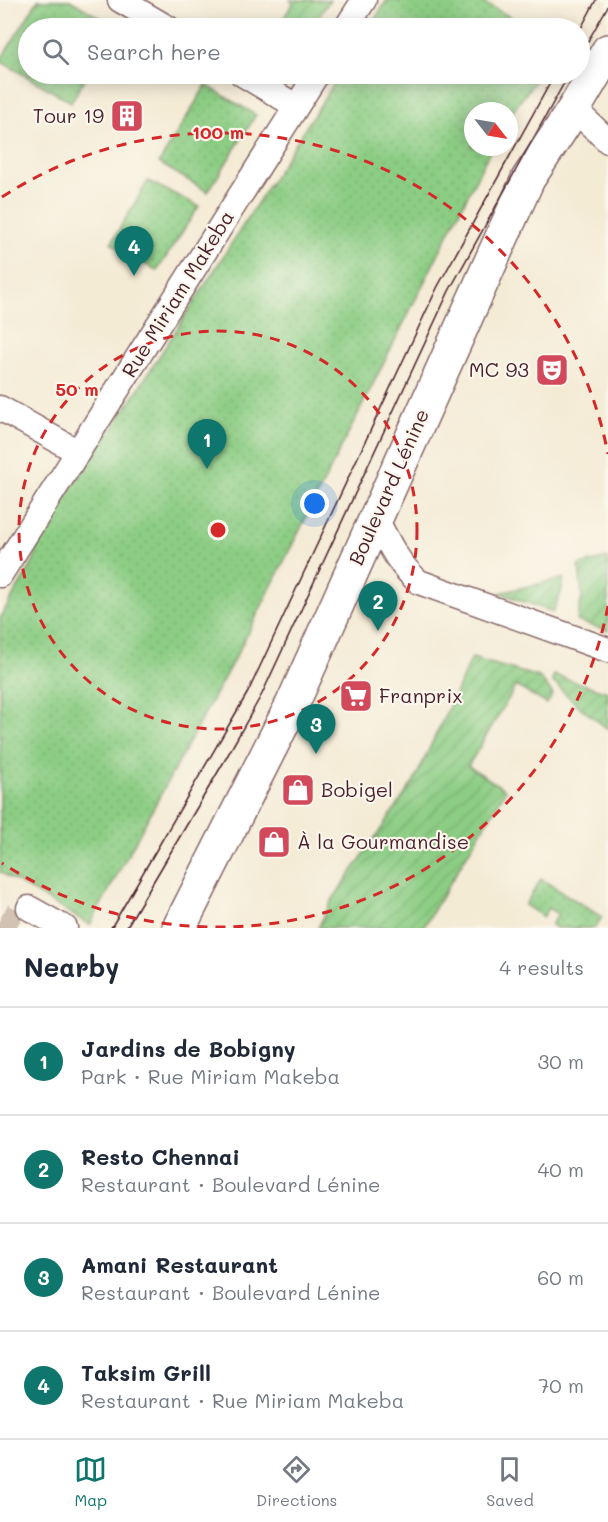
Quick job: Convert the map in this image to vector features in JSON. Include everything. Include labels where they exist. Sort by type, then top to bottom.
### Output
[{"type":"street","points":[[120,0],[151,18]]},
{"type":"street","points":[[352,18],[364,0]]},
{"type":"street","name":"Boulevard Lénine","points":[[590,82],[608,51]]},
{"type":"street","points":[[259,84],[296,106]]},
{"type":"street","name":"Rue Miriam Makeba","points":[[0,575],[310,84]]},
{"type":"street","name":"Boulevard Lénine","points":[[179,928],[292,705],[528,179],[589,84]]},
{"type":"street","points":[[574,109],[608,141]]},
{"type":"street","points":[[0,408],[78,452]]},
{"type":"street","points":[[375,517],[396,556],[409,574],[419,582],[608,650]]},
{"type":"street","points":[[29,908],[65,928]]},
{"type":"green space","points":[[38,0],[70,0],[101,18],[27,18]]},
{"type":"green space","points":[[290,0],[330,0],[318,18],[284,18],[293,3]]},
{"type":"green space","points":[[387,0],[478,0],[513,18],[375,18]]},
{"type":"green space","points":[[18,32],[18,71],[0,61]]},
{"type":"green space","points":[[40,84],[82,84],[71,102]]},
{"type":"green space","points":[[334,84],[533,84],[518,105],[518,102],[464,102],[464,156],[487,156],[244,641],[90,925],[0,872],[0,618],[34,561],[39,536],[130,402]]},
{"type":"green space","points":[[206,85],[256,115],[208,192],[159,163]]},
{"type":"green space","points":[[148,181],[199,206],[157,271],[111,243]]},
{"type":"green space","points":[[608,558],[608,631],[577,621],[582,597],[579,565]]},
{"type":"green space","points":[[564,578],[553,612],[499,593]]},
{"type":"green space","points":[[472,658],[539,677],[553,694],[547,704],[516,686],[468,766],[506,790],[423,928],[318,928],[331,902],[414,781]]},
{"type":"green space","points":[[554,675],[608,692],[608,729],[577,705],[552,681]]},
{"type":"green space","points":[[541,879],[602,917],[595,928],[557,928],[551,925],[558,914],[548,908],[543,917],[525,905]]},
{"type":"tunnel","points":[[0,919],[16,928]]},
{"type":"tram line","points":[[586,18],[596,0]]},
{"type":"tram line","points":[[590,38],[608,6]]},
{"type":"tram line","points":[[111,928],[248,692],[437,288],[549,84]]},
{"type":"tram line","points":[[126,928],[262,694],[449,291],[563,84]]},
{"type":"place","name":"Tour 19","points":[[127,116]]},
{"type":"place","name":"Taksim Grill","points":[[134,276]]},
{"type":"place","name":"MC 93","points":[[552,370]]},
{"type":"place","name":"Jardins de Bobigny","points":[[207,469]]},
{"type":"place","name":"Resto Chennai","points":[[378,631]]},
{"type":"place","name":"Franprix","points":[[356,696]]},
{"type":"place","name":"Amani Restaurant","points":[[316,754]]},
{"type":"place","name":"Bobigel","points":[[298,790]]},
{"type":"place","name":"À la Gourmandise","points":[[274,842]]}]
